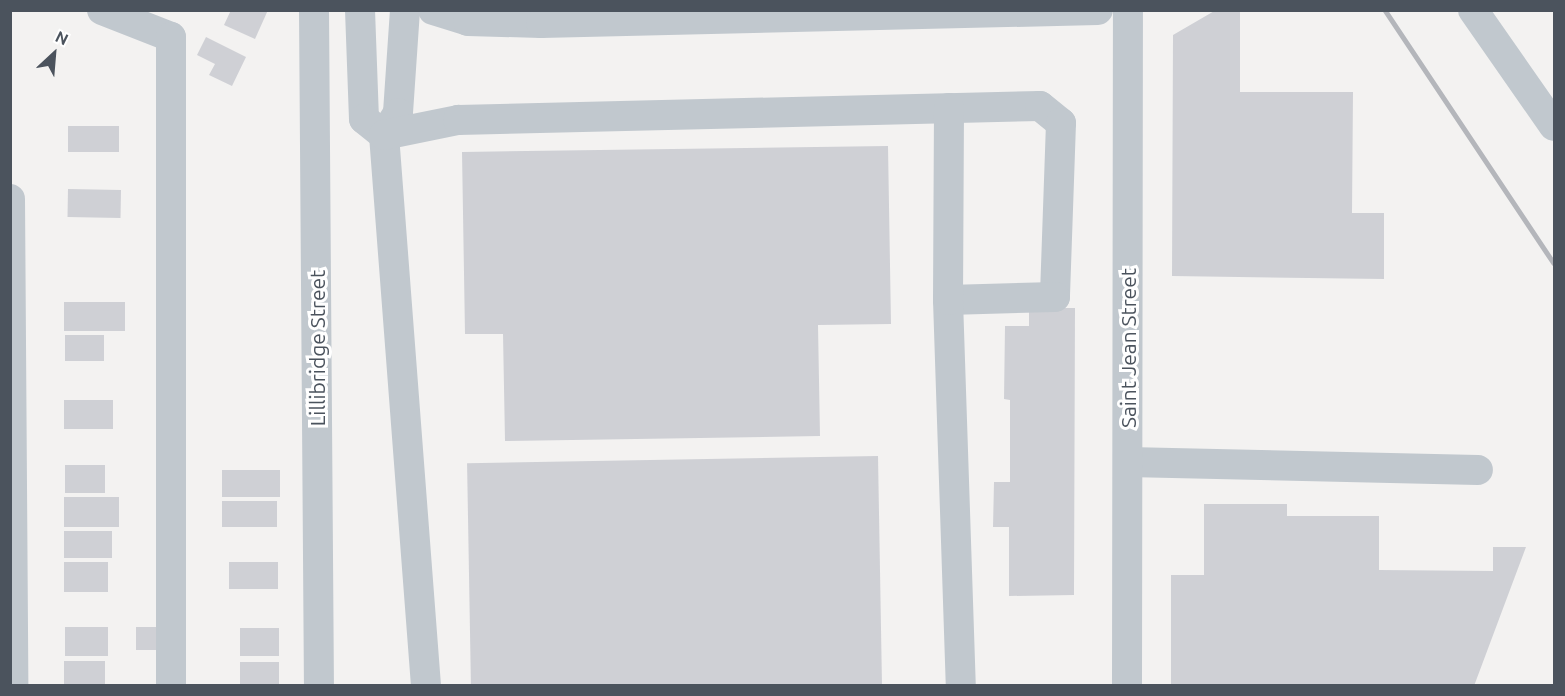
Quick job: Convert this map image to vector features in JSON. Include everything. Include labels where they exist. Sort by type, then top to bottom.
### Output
[{"type":"street","points":[[102,10],[171,37],[171,686]]},
{"type":"street","name":"Lillibridge Street","points":[[314,10],[319,686]]},
{"type":"street","points":[[360,10],[364,119],[384,135]]},
{"type":"street","points":[[405,10],[398,113],[384,135],[426,686]]},
{"type":"street","points":[[433,10],[468,21],[541,23],[1098,10]]},
{"type":"street","name":"Saint Jean Street","points":[[1127,686],[1128,10]]},
{"type":"street","points":[[1473,10],[1554,126]]},
{"type":"street","points":[[384,135],[458,120],[1040,106],[1061,123],[1055,297],[948,300]]},
{"type":"street","points":[[949,108],[948,300],[962,686]]},
{"type":"street","points":[[10,199],[13,686]]},
{"type":"street","points":[[1128,462],[1478,470]]},
{"type":"building","points":[[231,10],[268,10],[255,39],[224,25]]},
{"type":"building","points":[[1216,10],[1240,10],[1240,92],[1353,92],[1352,213],[1384,213],[1384,279],[1172,276],[1173,35]]},
{"type":"building","points":[[206,37],[246,57],[232,86],[209,75],[215,64],[197,55]]},
{"type":"building","points":[[68,126],[119,126],[119,152],[68,152]]},
{"type":"building","points":[[888,146],[891,324],[818,325],[820,436],[505,441],[503,334],[465,334],[462,152]]},
{"type":"building","points":[[68,189],[121,190],[121,218],[68,217]]},
{"type":"building","points":[[64,302],[125,302],[125,331],[64,331]]},
{"type":"building","points":[[1029,308],[1075,308],[1074,595],[1009,596],[1009,527],[993,527],[994,482],[1010,482],[1010,400],[1004,399],[1005,326],[1029,326]]},
{"type":"building","points":[[65,335],[104,335],[104,361],[65,361]]},
{"type":"building","points":[[64,400],[113,400],[113,429],[64,429]]},
{"type":"building","points":[[878,456],[882,686],[471,686],[467,463]]},
{"type":"building","points":[[65,465],[105,465],[105,493],[65,493]]},
{"type":"building","points":[[222,470],[280,470],[280,497],[222,497]]},
{"type":"building","points":[[64,497],[119,497],[119,527],[64,527]]},
{"type":"building","points":[[222,501],[277,501],[277,527],[222,527]]},
{"type":"building","points":[[1204,504],[1287,504],[1287,516],[1379,516],[1379,570],[1493,571],[1493,547],[1526,547],[1474,686],[1171,686],[1171,575],[1204,575]]},
{"type":"building","points":[[64,531],[112,531],[112,558],[64,558]]},
{"type":"building","points":[[64,562],[108,562],[108,592],[64,592]]},
{"type":"building","points":[[229,562],[278,562],[278,589],[229,589]]},
{"type":"building","points":[[65,627],[108,627],[108,656],[65,656]]},
{"type":"building","points":[[136,627],[162,627],[162,650],[136,650]]},
{"type":"building","points":[[240,628],[279,628],[279,656],[240,656]]},
{"type":"building","points":[[64,661],[105,661],[105,686],[64,686]]},
{"type":"building","points":[[240,662],[279,662],[279,686],[240,686]]},
{"type":"railway","points":[[1385,10],[1554,263]]}]
